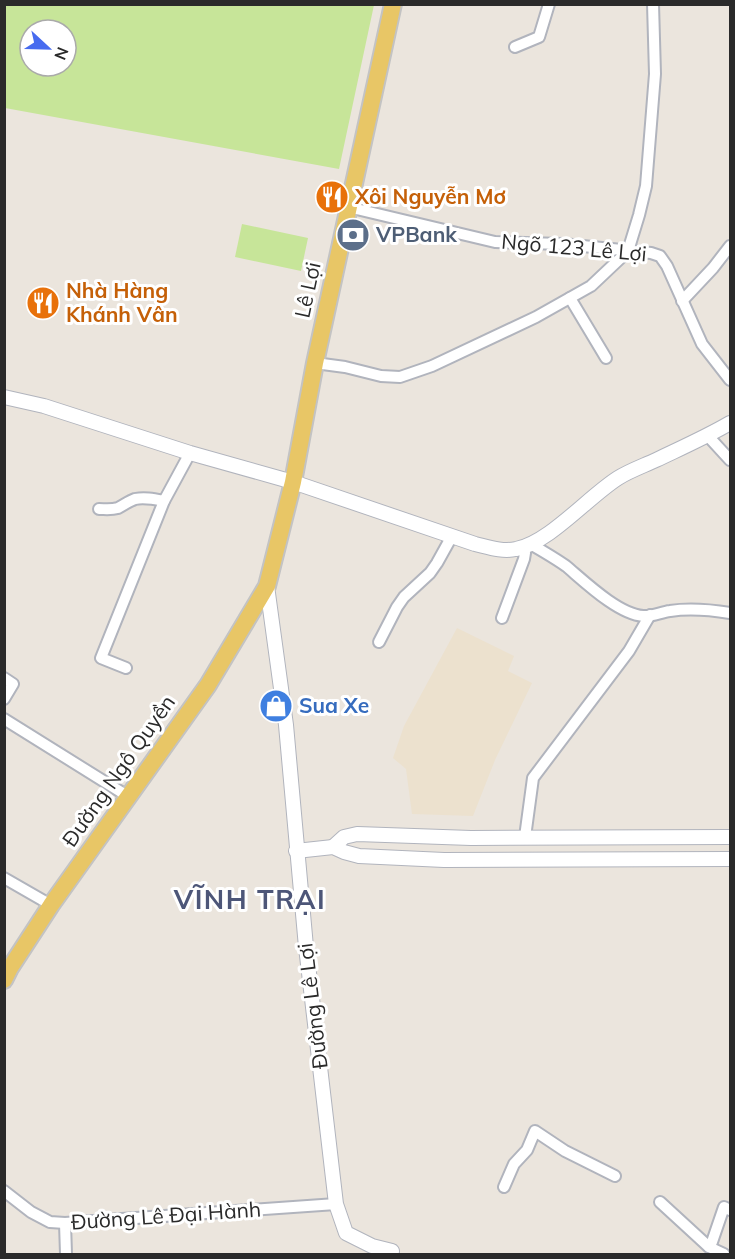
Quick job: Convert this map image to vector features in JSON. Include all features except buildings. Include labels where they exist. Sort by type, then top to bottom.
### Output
[{"type":"main road","name":"Lê Lợi","points":[[267,586],[293,482],[315,363],[393,4]]},
{"type":"main road","name":"Đường Ngô Quyền","points":[[4,980],[51,905],[208,685],[267,586]]},
{"type":"street","points":[[515,47],[539,37],[549,4]]},
{"type":"street","points":[[315,363],[345,367],[381,376],[400,377],[432,366],[537,317],[591,286],[628,250],[646,186],[655,74],[653,4]]},
{"type":"street","name":"Ngõ 123 Lê Lợi","points":[[348,207],[495,242],[563,244],[628,250],[660,256],[667,266],[702,344],[730,380]]},
{"type":"street","points":[[682,301],[730,246]]},
{"type":"street","points":[[570,298],[606,357]]},
{"type":"street","points":[[4,397],[44,406],[190,453],[293,482],[493,549],[516,549],[527,545],[545,535],[620,477],[708,436],[730,423]]},
{"type":"street","points":[[708,436],[730,460]]},
{"type":"street","points":[[126,668],[101,658],[164,501],[190,453]]},
{"type":"street","points":[[99,509],[110,510],[132,500],[147,498],[164,501]]},
{"type":"street","points":[[379,642],[397,607],[404,597],[430,573],[452,536]]},
{"type":"street","points":[[527,545],[564,565],[589,586],[636,615],[645,616],[683,610],[730,613]]},
{"type":"street","points":[[502,618],[524,560],[527,545]]},
{"type":"street","name":"Đường Lê Lợi","points":[[267,586],[286,725],[296,850],[336,1204],[346,1233],[372,1246],[392,1251]]},
{"type":"street","points":[[525,837],[533,777],[629,651],[650,615]]},
{"type":"street","points":[[4,678],[13,684],[4,699]]},
{"type":"street","points":[[4,719],[129,797]]},
{"type":"street","points":[[333,847],[344,837],[357,834],[443,837],[730,837]]},
{"type":"street","points":[[443,837],[444,860]]},
{"type":"street","points":[[577,837],[578,860]]},
{"type":"street","points":[[296,850],[333,847],[359,856],[444,860],[730,859]]},
{"type":"street","points":[[4,878],[51,905]]},
{"type":"street","points":[[504,1187],[514,1164],[527,1150],[535,1131],[565,1151],[615,1176]]},
{"type":"street","name":"Đường Lê Đại Hành","points":[[4,1191],[31,1212],[50,1222],[65,1223],[336,1204]]},
{"type":"street","points":[[660,1202],[709,1247],[724,1254]]},
{"type":"street","points":[[709,1247],[724,1207],[730,1210]]},
{"type":"street","points":[[65,1223],[66,1254]]},
{"type":"shaded area","points":[[457,628],[514,656],[508,671],[532,683],[495,760],[473,816],[412,814],[406,769],[393,758],[404,726]]},
{"type":"green space","points":[[4,5],[374,5],[339,169],[5,108]]},
{"type":"green space","points":[[242,224],[308,238],[301,271],[235,257]]},
{"type":"place","name":"Xôi Nguyễn Mơ","points":[[332,197]]},
{"type":"place","name":"VPBank","points":[[353,235]]},
{"type":"place","name":"Nhà Hàng Khánh Vân","points":[[43,303]]},
{"type":"place","name":"Sua Xe","points":[[276,706]]},
{"type":"district","name":"VĨNH TRẠI","points":[[250,900]]}]
